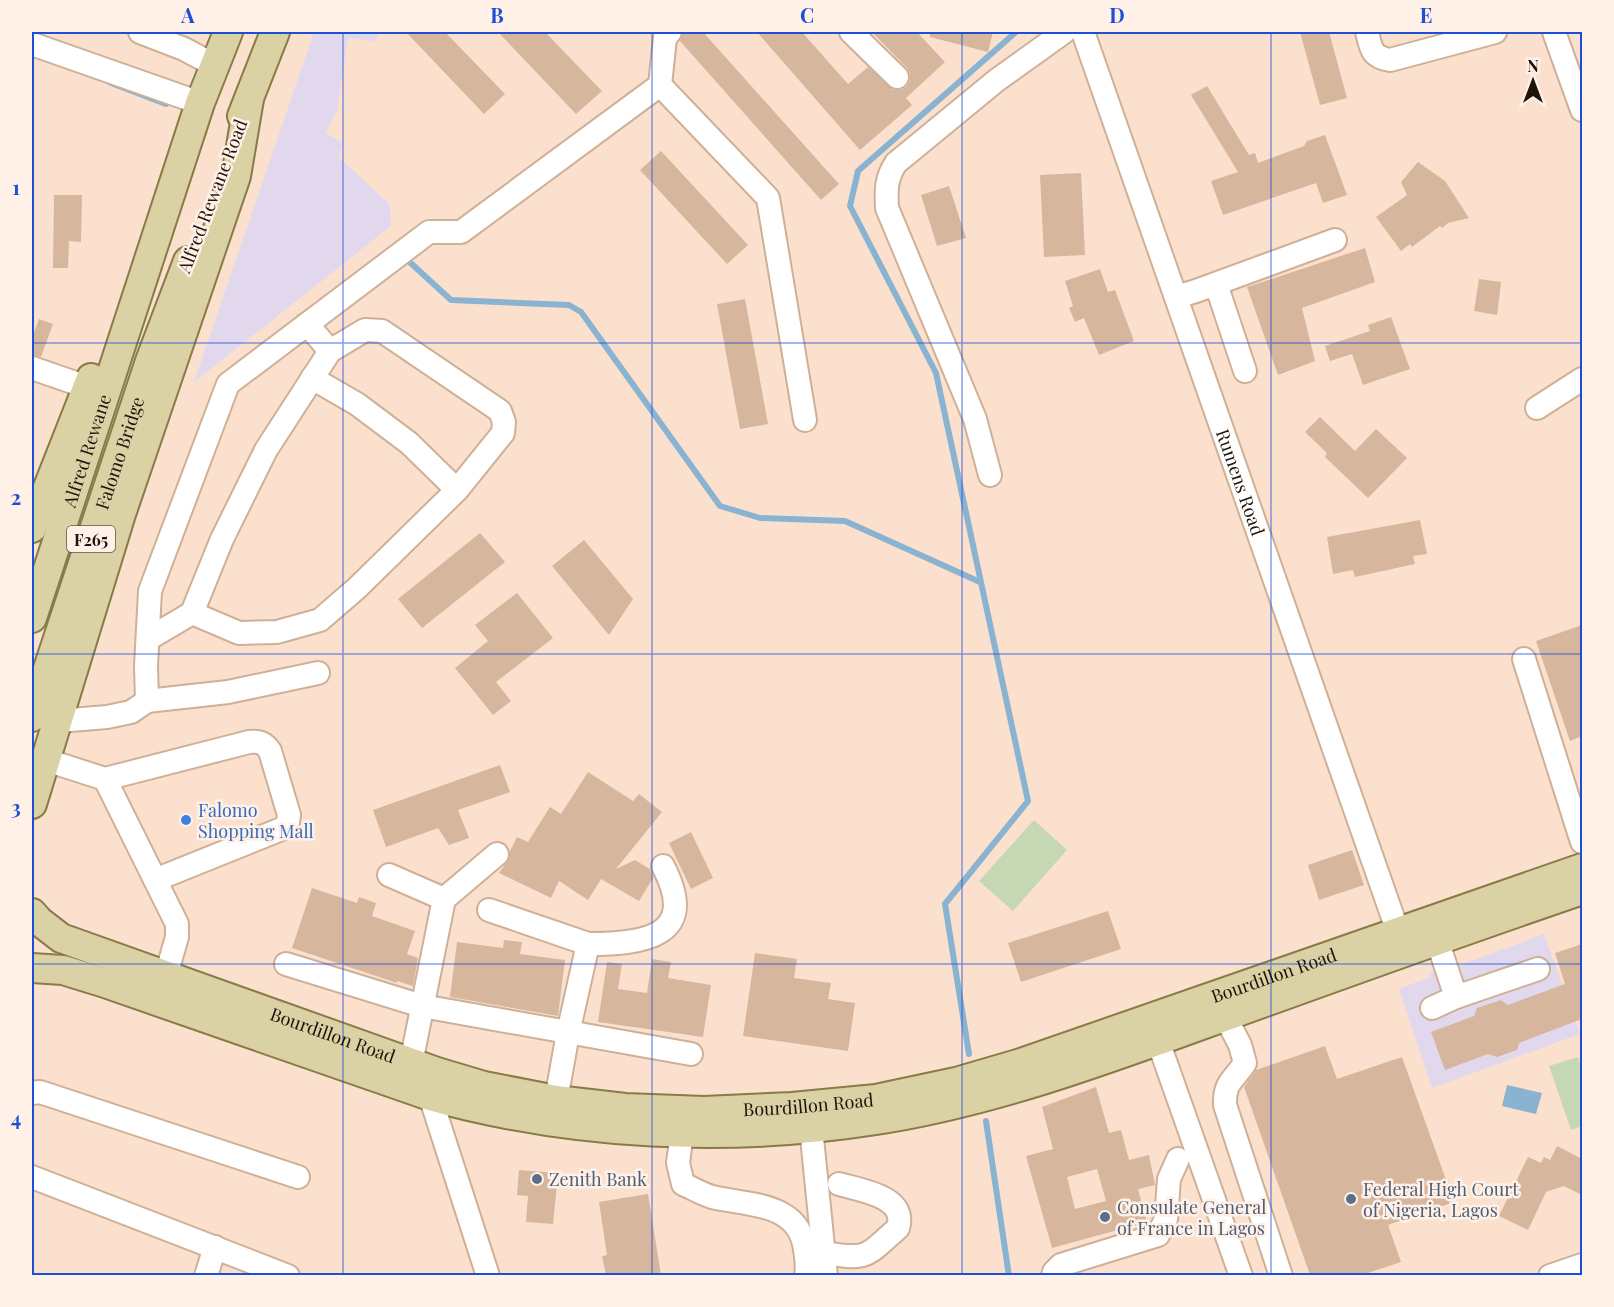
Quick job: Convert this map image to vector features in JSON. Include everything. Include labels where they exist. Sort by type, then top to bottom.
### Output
[{"type":"main road","name":"Alfred Rewane Road","points":[[117,352],[200,103],[228,32]]},
{"type":"main road","name":"Alfred Rewane Road","points":[[150,361],[275,32]]},
{"type":"main road","points":[[32,804],[46,760],[45,719],[121,514],[236,176],[249,99]]},
{"type":"main road","points":[[35,509],[87,387],[200,103]]},
{"type":"main road","name":"Alfred Rewane","points":[[32,618],[117,352]]},
{"type":"main road","name":"Falomo Bridge","points":[[45,719],[150,361]]},
{"type":"main road","name":"Bourdillon Road","points":[[32,913],[61,938],[166,975],[426,1077],[477,1109],[560,1124],[728,1133],[811,1128],[878,1119],[961,1102],[1153,1030],[1398,932],[1582,868]]},
{"type":"main road","name":"Bourdillon Road","points":[[32,968],[63,970],[426,1077],[556,1100],[625,1108],[704,1111],[792,1107],[876,1099],[956,1082],[1153,1030],[1225,1016],[1582,890]]},
{"type":"street","points":[[140,32],[187,40],[216,66]]},
{"type":"street","points":[[147,701],[150,591],[228,384],[429,232],[461,232],[660,85],[665,38],[670,32]]},
{"type":"street","points":[[851,32],[897,77]]},
{"type":"street","points":[[990,475],[975,419],[887,208],[888,175],[896,163],[969,102],[1064,32]]},
{"type":"street","name":"Rumens Road","points":[[1083,32],[1398,932]]},
{"type":"street","points":[[1367,32],[1372,51],[1380,58],[1390,60],[1451,37],[1495,32]]},
{"type":"street","points":[[1554,32],[1582,110]]},
{"type":"street","points":[[32,44],[200,103]]},
{"type":"street","points":[[660,85],[768,198],[805,420]]},
{"type":"street","points":[[1176,297],[1335,240]]},
{"type":"street","points":[[1216,284],[1245,371]]},
{"type":"street","points":[[307,324],[330,351]]},
{"type":"street","points":[[148,639],[192,613],[222,539],[266,450],[330,351],[365,330],[382,331],[500,411],[504,422],[503,433],[457,490],[357,588],[320,620],[277,632],[239,633],[192,613]]},
{"type":"street","points":[[32,368],[87,387]]},
{"type":"street","points":[[312,378],[357,404],[410,443],[457,490]]},
{"type":"street","points":[[1538,408],[1582,380]]},
{"type":"street","points":[[1524,658],[1582,842]]},
{"type":"street","points":[[45,719],[107,717],[131,712],[147,701],[228,692],[318,674]]},
{"type":"street","points":[[46,760],[105,779],[249,742],[258,741],[266,745],[270,751],[289,815],[284,828],[155,880]]},
{"type":"street","points":[[105,779],[177,924],[177,937],[166,975]]},
{"type":"street","points":[[488,1275],[426,1077],[422,1006],[444,899],[497,854]]},
{"type":"street","points":[[489,910],[588,944],[620,944],[652,937],[670,925],[676,908],[673,885],[663,866]]},
{"type":"street","points":[[389,875],[444,899]]},
{"type":"street","points":[[1437,940],[1456,997]]},
{"type":"street","points":[[556,1100],[588,944]]},
{"type":"street","points":[[286,964],[422,1006],[691,1054]]},
{"type":"street","points":[[1432,1008],[1456,997],[1538,969]]},
{"type":"street","points":[[1225,1016],[1240,1045],[1245,1063],[1228,1084],[1225,1105],[1281,1275]]},
{"type":"street","points":[[1153,1030],[1241,1275]]},
{"type":"street","points":[[32,1093],[40,1092],[298,1177]]},
{"type":"street","points":[[811,1128],[825,1264],[868,1255],[898,1228],[900,1222],[892,1203],[882,1197],[839,1184]]},
{"type":"street","points":[[682,1132],[678,1163],[683,1184],[710,1196],[770,1208],[789,1216],[802,1234],[808,1264],[806,1275]]},
{"type":"street","points":[[1053,1275],[1061,1265],[1158,1235],[1166,1219],[1168,1179],[1178,1159]]},
{"type":"street","points":[[32,1177],[288,1275]]},
{"type":"street","points":[[206,1275],[215,1247]]},
{"type":"street","points":[[1550,1275],[1582,1266]]},
{"type":"shaded area","points":[[314,32],[379,32],[376,41],[348,38],[337,111],[326,133],[343,143],[339,157],[390,205],[391,226],[194,382]]},
{"type":"shaded area","points":[[1544,934],[1580,1034],[1432,1088],[1399,989],[1430,977],[1429,973],[1444,968],[1445,971]]},
{"type":"green space","points":[[1034,820],[1067,850],[1013,911],[979,881]]},
{"type":"green space","points":[[1578,1057],[1582,1069],[1582,1126],[1571,1130],[1549,1066]]},
{"type":"water","points":[[1507,1085],[1542,1093],[1536,1114],[1502,1106]]},
{"type":"building","points":[[406,32],[445,32],[505,94],[484,114]]},
{"type":"building","points":[[498,32],[545,32],[602,91],[576,114]]},
{"type":"building","points":[[683,32],[703,32],[839,184],[821,200],[680,41]]},
{"type":"building","points":[[757,32],[802,32],[848,84],[868,67],[893,90],[901,90],[910,81],[907,68],[872,32],[917,32],[945,62],[906,98],[912,105],[860,150]]},
{"type":"building","points":[[930,32],[993,32],[988,52],[930,37]]},
{"type":"building","points":[[1300,32],[1329,32],[1347,98],[1320,105]]},
{"type":"building","points":[[1207,86],[1249,155],[1255,153],[1258,163],[1304,146],[1307,141],[1325,135],[1347,195],[1323,203],[1316,183],[1223,215],[1211,181],[1238,172],[1191,95]]},
{"type":"building","points":[[661,151],[748,245],[727,264],[640,170]]},
{"type":"building","points":[[1418,162],[1445,181],[1469,218],[1448,223],[1442,228],[1440,226],[1412,247],[1410,244],[1401,251],[1376,217],[1407,195],[1401,182]]},
{"type":"building","points":[[1081,173],[1085,255],[1044,257],[1040,175]]},
{"type":"building","points":[[949,186],[966,238],[937,246],[921,195]]},
{"type":"building","points":[[54,195],[82,195],[81,242],[69,241],[68,268],[53,268]]},
{"type":"building","points":[[1365,248],[1375,282],[1302,308],[1315,361],[1278,375],[1247,287]]},
{"type":"building","points":[[1100,269],[1108,292],[1115,290],[1134,341],[1099,355],[1084,318],[1075,322],[1069,308],[1073,306],[1065,281]]},
{"type":"building","points":[[1479,279],[1501,282],[1497,315],[1474,311]]},
{"type":"building","points":[[745,299],[768,424],[740,429],[717,304]]},
{"type":"building","points":[[1391,317],[1410,369],[1363,385],[1352,354],[1330,361],[1325,346],[1370,331],[1368,325]]},
{"type":"building","points":[[39,319],[53,324],[41,357],[32,355],[32,338]]},
{"type":"building","points":[[1320,417],[1355,451],[1376,429],[1407,458],[1368,498],[1325,457],[1327,453],[1305,432]]},
{"type":"building","points":[[1420,520],[1427,554],[1413,556],[1415,564],[1355,577],[1353,570],[1333,574],[1327,537]]},
{"type":"building","points":[[480,533],[505,562],[422,628],[398,599]]},
{"type":"building","points":[[584,540],[633,599],[609,635],[552,566]]},
{"type":"building","points":[[517,593],[553,638],[496,682],[511,701],[493,715],[455,668],[488,641],[475,625]]},
{"type":"building","points":[[1582,625],[1582,736],[1570,741],[1536,641]]},
{"type":"building","points":[[500,765],[510,792],[458,810],[469,838],[449,845],[438,828],[386,847],[373,810]]},
{"type":"building","points":[[588,772],[633,801],[639,794],[662,812],[616,869],[635,860],[650,869],[653,878],[639,901],[601,879],[588,900],[559,881],[551,898],[499,873],[509,859],[517,837],[528,842],[550,807],[561,814]]},
{"type":"building","points":[[691,832],[713,878],[691,889],[669,843]]},
{"type":"building","points":[[1352,850],[1364,885],[1319,900],[1308,865]]},
{"type":"building","points":[[312,888],[357,903],[359,897],[376,903],[372,916],[415,931],[407,954],[418,958],[413,986],[397,981],[397,983],[292,948]]},
{"type":"building","points":[[1108,911],[1121,949],[1021,982],[1008,943]]},
{"type":"building","points":[[504,940],[522,942],[520,954],[565,960],[558,1016],[450,997],[457,942],[503,948]]},
{"type":"building","points":[[1582,944],[1582,1019],[1519,1043],[1517,1050],[1497,1057],[1488,1054],[1445,1070],[1431,1032],[1474,1016],[1477,1008],[1501,1000],[1508,1005],[1565,984],[1555,953]]},
{"type":"building","points":[[755,953],[797,959],[794,978],[831,983],[828,999],[855,1003],[848,1051],[743,1036]]},
{"type":"building","points":[[652,959],[671,962],[668,978],[711,985],[703,1037],[598,1022],[607,962],[622,964],[618,989],[647,993]]},
{"type":"building","points":[[1325,1046],[1337,1079],[1402,1057],[1454,1202],[1388,1225],[1401,1262],[1362,1275],[1310,1275],[1244,1087],[1256,1070]]},
{"type":"building","points":[[1096,1087],[1109,1133],[1121,1130],[1129,1160],[1149,1155],[1155,1185],[1138,1189],[1147,1222],[1052,1248],[1026,1156],[1053,1149],[1042,1107]],"holes":[[[1097,1169],[1106,1201],[1075,1209],[1067,1177]]]},
{"type":"building","points":[[1557,1146],[1582,1159],[1582,1195],[1564,1186],[1546,1192],[1528,1230],[1499,1216],[1528,1157],[1541,1163],[1544,1157],[1550,1160]]},
{"type":"building","points":[[519,1170],[558,1173],[553,1224],[526,1222],[528,1196],[517,1195]]},
{"type":"building","points":[[648,1194],[661,1275],[606,1275],[602,1256],[607,1255],[599,1202]]},
{"type":"waterway","points":[[969,1054],[945,904],[1028,801],[936,373],[850,206],[858,171],[1016,32]]},
{"type":"waterway","points":[[111,83],[166,104]]},
{"type":"waterway","points":[[403,256],[451,300],[569,305],[581,312],[720,506],[760,518],[845,521],[980,582]]},
{"type":"waterway","points":[[986,1121],[1009,1276]]},
{"type":"place","name":"Falomo Shopping Mall","points":[[186,820]]},
{"type":"place","name":"Zenith Bank","points":[[537,1179]]},
{"type":"place","name":"Federal High Court of Nigeria, Lagos","points":[[1351,1199]]},
{"type":"place","name":"Consulate General of France in Lagos","points":[[1105,1217]]}]
